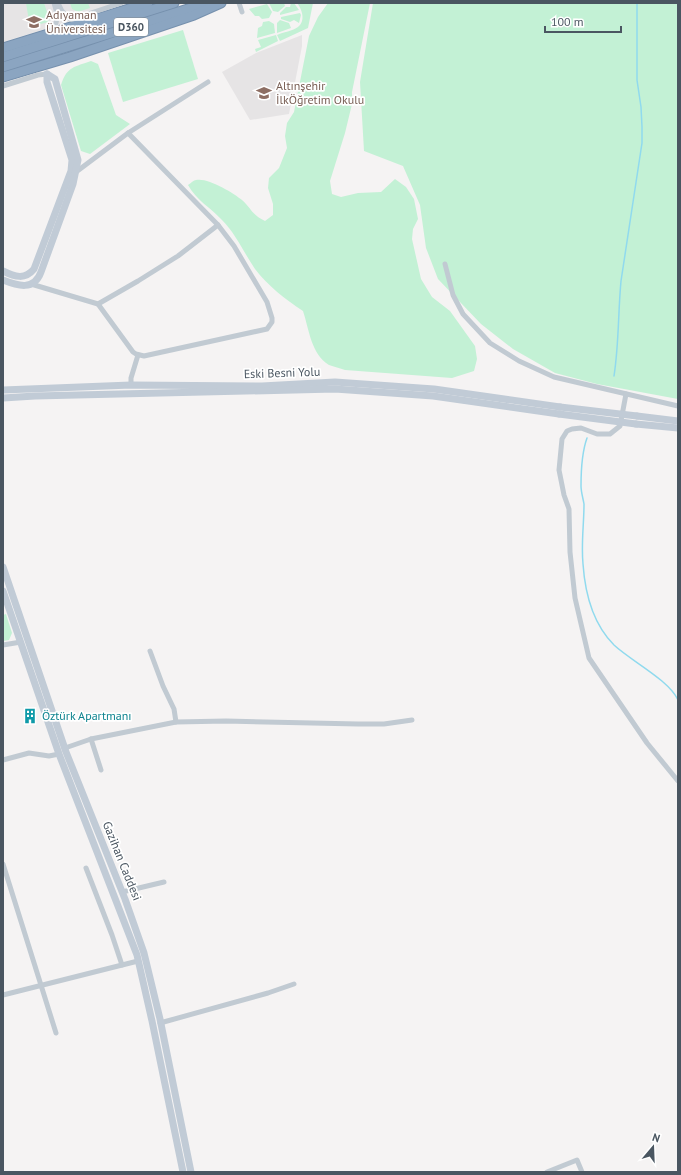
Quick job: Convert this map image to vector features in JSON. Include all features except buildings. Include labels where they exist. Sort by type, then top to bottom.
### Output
[{"type":"highway","points":[[3,48],[148,3]]},
{"type":"highway","name":"D360","points":[[3,57],[174,3]]},
{"type":"highway","name":"D360","points":[[3,67],[207,3]]},
{"type":"highway","points":[[3,77],[70,57],[187,17],[220,3]]},
{"type":"main road","points":[[3,280],[25,286],[37,280],[40,276],[73,184],[72,160],[47,82],[47,74]]},
{"type":"main road","points":[[3,271],[24,277],[30,274],[34,269],[73,172]]},
{"type":"main road","name":"Eski Besni Yolu","points":[[3,390],[131,385],[262,386],[335,382],[363,383],[456,391],[560,410]]},
{"type":"main road","name":"Eski Besni Yolu","points":[[3,398],[335,389],[422,395],[560,410]]},
{"type":"main road","points":[[560,410],[636,420],[678,428]]},
{"type":"main road","points":[[636,420],[678,421]]},
{"type":"main road","name":"Gazihan Caddesi","points":[[3,567],[65,748],[144,952],[191,1172]]},
{"type":"main road","name":"Gazihan Caddesi","points":[[3,591],[6,609],[20,642],[59,754],[122,915],[138,961],[183,1172]]},
{"type":"street","points":[[52,33],[57,20],[57,12],[54,3]]},
{"type":"street","points":[[58,3],[69,20],[80,24]]},
{"type":"street","points":[[65,15],[82,16],[121,3]]},
{"type":"street","points":[[239,3],[242,12]]},
{"type":"street","points":[[3,86],[38,75],[47,74]]},
{"type":"street","points":[[73,172],[128,133],[208,82]]},
{"type":"street","points":[[31,284],[98,304],[133,352],[138,355],[144,356],[267,328],[270,326],[272,318],[267,302],[234,246],[218,225],[128,133]]},
{"type":"street","points":[[98,304],[178,256],[218,225]]},
{"type":"street","points":[[445,264],[453,295],[463,314],[490,343],[519,361],[554,377],[678,406]]},
{"type":"street","points":[[131,385],[130,378],[138,355]]},
{"type":"street","points":[[626,394],[620,426],[617,430],[610,434],[597,434],[581,428],[572,428],[567,431],[562,439],[559,470],[564,495],[569,509],[572,578],[576,605],[588,658],[647,743],[678,781]]},
{"type":"street","points":[[3,645],[20,642]]},
{"type":"street","points":[[150,651],[163,686],[174,709],[176,722]]},
{"type":"street","points":[[65,748],[91,739],[176,722],[226,721],[384,724],[412,720]]},
{"type":"street","points":[[91,739],[101,770]]},
{"type":"street","points":[[3,760],[29,753],[49,756],[59,754]]},
{"type":"street","points":[[3,864],[56,1033]]},
{"type":"street","points":[[86,868],[122,965]]},
{"type":"street","points":[[122,892],[164,882]]},
{"type":"street","points":[[3,995],[138,961]]},
{"type":"street","points":[[160,1023],[247,999],[294,984]]},
{"type":"street","points":[[547,1172],[577,1160],[582,1172]]},
{"type":"shaded area","name":"Adıyaman Üniversitesi","points":[[3,3],[129,3],[3,42]]},
{"type":"shaded area","name":"Altınşehir İlkÖğretim Okulu","points":[[302,35],[302,46],[289,114],[250,120],[222,72],[256,53]]},
{"type":"green space","points":[[26,3],[44,3],[49,18],[48,22],[30,27]]},
{"type":"green space","points":[[70,3],[88,3],[90,8],[78,12],[72,9]]},
{"type":"green space","points":[[269,3],[284,3],[285,6],[278,12],[273,11]]},
{"type":"green space","points":[[291,3],[294,3],[299,10],[280,15],[286,7],[290,7]]},
{"type":"green space","points":[[297,3],[313,3],[308,28],[280,41],[277,35],[298,27],[302,22],[302,12]]},
{"type":"green space","points":[[328,3],[370,3],[352,92],[352,104],[345,133],[330,181],[332,194],[341,197],[358,193],[381,192],[395,179],[406,187],[414,199],[418,219],[413,229],[412,239],[421,279],[432,297],[450,311],[475,346],[477,359],[474,371],[452,378],[345,370],[329,365],[314,348],[303,311],[265,281],[255,269],[227,225],[195,195],[188,185],[196,180],[213,183],[238,197],[254,214],[265,221],[273,215],[273,204],[268,188],[269,178],[279,168],[287,148],[285,136],[287,123],[294,112],[309,36],[318,17]]},
{"type":"green space","points":[[373,3],[678,3],[678,399],[597,384],[555,373],[513,349],[481,324],[438,279],[426,248],[420,205],[403,166],[364,151],[360,82]]},
{"type":"green space","points":[[267,4],[272,12],[269,18],[262,19],[259,16],[255,16],[249,9]]},
{"type":"green space","points":[[300,13],[299,23],[294,20],[290,22],[281,19],[281,17]]},
{"type":"green space","points":[[280,20],[289,23],[291,28],[277,33],[277,23]]},
{"type":"green space","points":[[269,21],[274,24],[275,33],[257,38],[258,28],[262,26],[263,22]]},
{"type":"green space","points":[[183,30],[198,79],[123,102],[108,53]]},
{"type":"green space","points":[[276,35],[278,41],[256,52],[255,49],[261,47],[258,40]]},
{"type":"green space","points":[[91,61],[98,64],[116,115],[130,124],[90,154],[81,151],[61,85],[66,74],[72,68]]},
{"type":"green space","points":[[6,614],[12,633],[9,640],[3,641],[3,615]]},
{"type":"waterway","points":[[614,376],[617,352],[621,281],[642,143],[641,107],[637,80],[637,3]]},
{"type":"waterway","points":[[587,438],[581,474],[581,488],[584,504],[582,556],[584,575],[591,608],[601,628],[614,645],[667,685],[678,700]]},
{"type":"place","name":"Adıyaman Üniversitesi","points":[[34,22]]},
{"type":"place","name":"Altınşehir İlkÖğretim Okulu","points":[[264,93]]},
{"type":"place","name":"Öztürk Apartmanı","points":[[30,716]]}]
